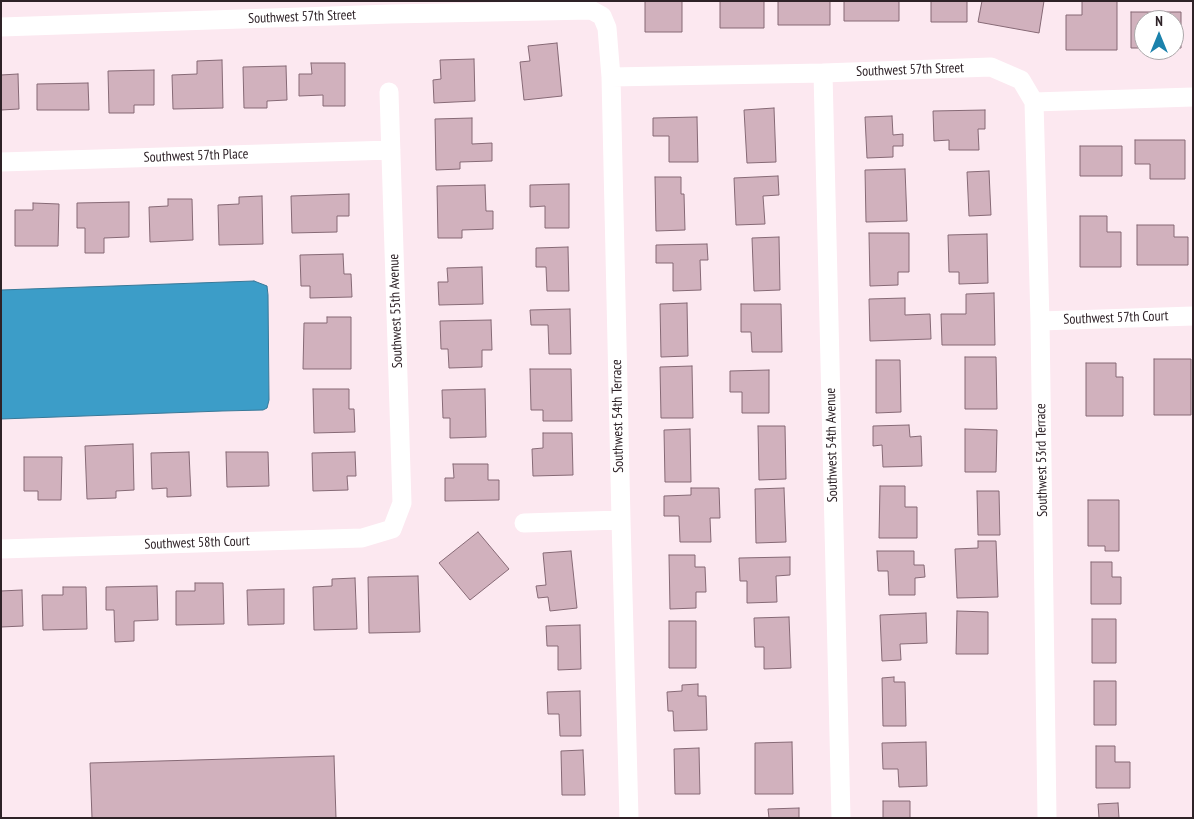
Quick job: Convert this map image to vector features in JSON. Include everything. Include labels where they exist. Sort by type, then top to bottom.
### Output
[{"type":"street","name":"Southwest 57th Street","points":[[1,27],[391,8],[591,10],[602,16]]},
{"type":"street","name":"Southwest 54th Terrace","points":[[602,16],[607,28],[612,77],[629,818]]},
{"type":"street","name":"Southwest 57th Street","points":[[612,77],[991,68],[1021,80],[1034,102]]},
{"type":"street","name":"Southwest 54th Avenue","points":[[823,73],[841,818]]},
{"type":"street","name":"Southwest 55th Avenue","points":[[389,92],[402,503],[392,529]]},
{"type":"street","points":[[1034,102],[1193,97]]},
{"type":"street","name":"Southwest 53rd Terrace","points":[[1034,102],[1040,321],[1047,818]]},
{"type":"street","name":"Southwest 57th Place","points":[[1,162],[391,150]]},
{"type":"street","name":"Southwest 57th Court","points":[[1040,321],[1193,316]]},
{"type":"street","points":[[524,523],[621,520]]},
{"type":"street","name":"Southwest 58th Court","points":[[1,549],[362,538],[392,529]]},
{"type":"water","points":[[254,281],[267,286],[268,295],[269,400],[267,408],[263,410],[1,419],[1,290]]},
{"type":"building","points":[[645,1],[682,1],[682,32],[645,32]]},
{"type":"building","points":[[720,1],[764,1],[764,28],[720,28]]},
{"type":"building","points":[[778,1],[830,1],[830,25],[778,25]]},
{"type":"building","points":[[844,1],[899,1],[899,21],[844,21]]},
{"type":"building","points":[[931,1],[967,1],[967,22],[931,22]]},
{"type":"building","points":[[982,1],[1044,1],[1039,33],[978,22]]},
{"type":"building","points":[[1082,1],[1117,1],[1117,50],[1066,50],[1066,15],[1082,15]]},
{"type":"building","points":[[1131,12],[1134,12],[1134,48],[1131,48]]},
{"type":"building","points":[[557,43],[562,96],[524,100],[520,62],[530,61],[528,46]]},
{"type":"building","points":[[474,59],[475,101],[434,103],[433,80],[441,79],[440,60]]},
{"type":"building","points":[[222,60],[223,108],[173,109],[172,75],[197,74],[197,61]]},
{"type":"building","points":[[311,63],[345,63],[345,106],[323,106],[323,95],[299,96],[299,74],[312,74]]},
{"type":"building","points":[[286,66],[287,100],[267,101],[267,108],[244,108],[243,67]]},
{"type":"building","points":[[154,70],[154,105],[134,105],[134,113],[109,113],[108,71]]},
{"type":"building","points":[[18,74],[19,109],[1,110],[1,75]]},
{"type":"building","points":[[88,83],[89,110],[37,110],[37,84]]},
{"type":"building","points":[[774,108],[776,162],[747,163],[744,110]]},
{"type":"building","points":[[985,110],[985,129],[978,129],[979,150],[949,150],[949,140],[934,141],[933,111]]},
{"type":"building","points":[[892,116],[893,135],[903,134],[903,146],[893,146],[893,157],[867,158],[865,117]]},
{"type":"building","points":[[697,117],[698,162],[669,162],[669,136],[653,136],[653,118]]},
{"type":"building","points":[[472,118],[472,144],[492,143],[492,161],[460,162],[460,169],[436,170],[435,119]]},
{"type":"building","points":[[1135,140],[1185,140],[1185,179],[1150,179],[1150,164],[1135,164]]},
{"type":"building","points":[[1080,146],[1122,146],[1122,176],[1080,176]]},
{"type":"building","points":[[905,169],[907,221],[866,222],[865,170]]},
{"type":"building","points":[[989,171],[991,215],[969,216],[967,172]]},
{"type":"building","points":[[778,176],[779,195],[763,196],[765,224],[736,225],[734,178]]},
{"type":"building","points":[[655,177],[681,177],[681,194],[684,194],[685,230],[656,231]]},
{"type":"building","points":[[569,184],[569,228],[545,228],[545,206],[530,207],[530,185]]},
{"type":"building","points":[[485,185],[486,211],[493,211],[493,229],[462,230],[462,238],[438,238],[437,186]]},
{"type":"building","points":[[349,194],[349,216],[337,216],[337,232],[292,233],[291,196]]},
{"type":"building","points":[[262,196],[263,244],[219,245],[218,205],[239,204],[239,197]]},
{"type":"building","points":[[168,199],[192,199],[193,240],[150,242],[149,207],[168,206]]},
{"type":"building","points":[[129,202],[129,237],[104,238],[104,253],[85,253],[85,228],[77,228],[77,203]]},
{"type":"building","points":[[33,203],[59,204],[58,246],[15,246],[15,210],[33,210]]},
{"type":"building","points":[[1080,216],[1107,216],[1107,232],[1121,232],[1121,267],[1080,267]]},
{"type":"building","points":[[1137,225],[1174,225],[1174,237],[1188,237],[1188,265],[1137,265]]},
{"type":"building","points":[[869,233],[909,233],[909,272],[898,272],[898,285],[870,286]]},
{"type":"building","points":[[987,234],[988,283],[959,284],[959,272],[949,272],[948,235]]},
{"type":"building","points":[[779,237],[780,290],[754,291],[752,238]]},
{"type":"building","points":[[707,244],[708,260],[700,260],[701,290],[673,291],[673,263],[656,263],[656,245]]},
{"type":"building","points":[[568,247],[569,291],[547,291],[546,267],[536,267],[536,248]]},
{"type":"building","points":[[343,254],[344,274],[351,274],[352,297],[310,298],[310,286],[301,286],[300,255]]},
{"type":"building","points":[[482,267],[483,304],[439,305],[438,282],[448,282],[447,268]]},
{"type":"building","points":[[994,293],[995,345],[942,345],[941,314],[966,314],[966,294]]},
{"type":"building","points":[[905,298],[905,315],[930,314],[931,339],[870,341],[869,299]]},
{"type":"building","points":[[687,303],[688,356],[661,357],[660,304]]},
{"type":"building","points":[[741,304],[781,304],[782,352],[752,352],[751,332],[741,332]]},
{"type":"building","points":[[570,309],[571,354],[549,354],[548,325],[531,325],[530,310]]},
{"type":"building","points":[[327,317],[351,317],[351,369],[303,369],[304,323],[327,323]]},
{"type":"building","points":[[491,320],[492,350],[482,350],[482,367],[449,368],[448,349],[441,349],[440,321]]},
{"type":"building","points":[[965,357],[996,357],[997,409],[965,409]]},
{"type":"building","points":[[1154,359],[1191,359],[1191,415],[1154,415]]},
{"type":"building","points":[[876,360],[900,360],[901,412],[876,413]]},
{"type":"building","points":[[1086,363],[1116,363],[1116,377],[1123,377],[1123,416],[1086,416]]},
{"type":"building","points":[[692,366],[693,418],[661,418],[660,367]]},
{"type":"building","points":[[530,369],[571,369],[572,421],[543,421],[543,410],[531,410]]},
{"type":"building","points":[[769,370],[769,413],[742,413],[742,392],[730,392],[730,371]]},
{"type":"building","points":[[313,389],[349,389],[349,409],[354,409],[355,432],[314,433]]},
{"type":"building","points":[[485,389],[486,437],[450,438],[450,418],[443,418],[442,390]]},
{"type":"building","points":[[909,425],[910,437],[921,436],[922,466],[883,467],[882,445],[873,446],[873,426]]},
{"type":"building","points":[[758,426],[785,426],[786,479],[759,480]]},
{"type":"building","points":[[690,429],[691,482],[665,482],[664,430]]},
{"type":"building","points":[[965,429],[997,430],[996,472],[965,472]]},
{"type":"building","points":[[543,433],[572,433],[573,475],[533,476],[532,449],[543,448]]},
{"type":"building","points":[[133,444],[134,490],[116,491],[116,498],[87,499],[85,446]]},
{"type":"building","points":[[189,452],[191,496],[167,497],[167,488],[152,489],[151,453]]},
{"type":"building","points":[[226,452],[268,452],[269,486],[227,487]]},
{"type":"building","points":[[355,452],[356,476],[347,476],[348,490],[313,491],[312,453]]},
{"type":"building","points":[[24,457],[62,457],[61,500],[38,500],[38,491],[24,491]]},
{"type":"building","points":[[453,464],[488,464],[488,480],[499,480],[499,500],[445,501],[445,478],[454,478]]},
{"type":"building","points":[[880,486],[905,486],[905,507],[917,507],[917,538],[879,538]]},
{"type":"building","points":[[691,488],[719,488],[720,518],[710,518],[711,542],[680,542],[679,516],[664,516],[664,496],[691,495]]},
{"type":"building","points":[[784,488],[786,542],[756,543],[755,489]]},
{"type":"building","points":[[977,491],[999,491],[1000,535],[978,535]]},
{"type":"building","points":[[1088,500],[1119,500],[1119,551],[1105,551],[1105,546],[1088,546]]},
{"type":"building","points":[[478,532],[509,569],[470,600],[439,563]]},
{"type":"building","points":[[978,541],[996,541],[998,597],[957,598],[955,549],[978,548]]},
{"type":"building","points":[[571,551],[577,608],[550,611],[548,597],[538,598],[536,586],[546,585],[543,553]]},
{"type":"building","points":[[877,551],[914,551],[914,565],[924,565],[925,577],[915,578],[915,595],[889,595],[888,571],[878,571]]},
{"type":"building","points":[[669,555],[695,555],[695,567],[705,567],[706,592],[696,592],[696,608],[670,609]]},
{"type":"building","points":[[790,557],[790,575],[776,576],[777,602],[747,603],[747,581],[740,581],[739,558]]},
{"type":"building","points":[[1091,562],[1112,562],[1112,577],[1121,577],[1121,604],[1091,604]]},
{"type":"building","points":[[418,576],[420,632],[369,633],[368,577]]},
{"type":"building","points":[[355,578],[357,629],[314,630],[313,587],[332,586],[332,579]]},
{"type":"building","points":[[195,583],[223,583],[224,624],[176,625],[176,591],[195,591]]},
{"type":"building","points":[[157,586],[158,620],[134,621],[134,641],[115,642],[114,610],[106,610],[106,587]]},
{"type":"building","points":[[63,587],[86,587],[87,629],[43,630],[42,595],[63,595]]},
{"type":"building","points":[[284,589],[284,624],[248,625],[247,590]]},
{"type":"building","points":[[22,590],[23,626],[1,627],[1,591]]},
{"type":"building","points":[[957,611],[988,612],[988,654],[956,654]]},
{"type":"building","points":[[926,613],[927,643],[900,644],[901,660],[882,661],[880,615]]},
{"type":"building","points":[[789,617],[791,668],[764,669],[764,647],[755,647],[754,618]]},
{"type":"building","points":[[1092,619],[1116,619],[1116,663],[1092,663]]},
{"type":"building","points":[[669,621],[696,621],[696,668],[669,668]]},
{"type":"building","points":[[580,625],[581,669],[558,670],[558,646],[547,646],[546,626]]},
{"type":"building","points":[[894,677],[894,682],[905,682],[906,726],[883,726],[882,678]]},
{"type":"building","points":[[1094,681],[1116,681],[1116,725],[1094,725]]},
{"type":"building","points":[[698,684],[698,696],[706,696],[707,730],[674,731],[673,711],[668,711],[667,692],[682,691],[682,685]]},
{"type":"building","points":[[580,691],[581,736],[560,736],[559,714],[548,714],[547,692]]},
{"type":"building","points":[[792,742],[793,794],[755,794],[755,743]]},
{"type":"building","points":[[926,742],[927,786],[899,787],[898,769],[883,769],[882,743]]},
{"type":"building","points":[[1096,746],[1115,746],[1115,762],[1130,762],[1130,788],[1096,788]]},
{"type":"building","points":[[699,748],[700,794],[675,794],[674,749]]},
{"type":"building","points":[[583,750],[585,795],[562,795],[561,751]]},
{"type":"building","points":[[334,756],[336,818],[92,818],[90,763]]},
{"type":"building","points":[[883,801],[910,801],[910,818],[883,818]]},
{"type":"building","points":[[1118,803],[1119,818],[1099,818],[1098,804]]},
{"type":"building","points":[[799,808],[799,818],[769,818],[768,809]]}]
